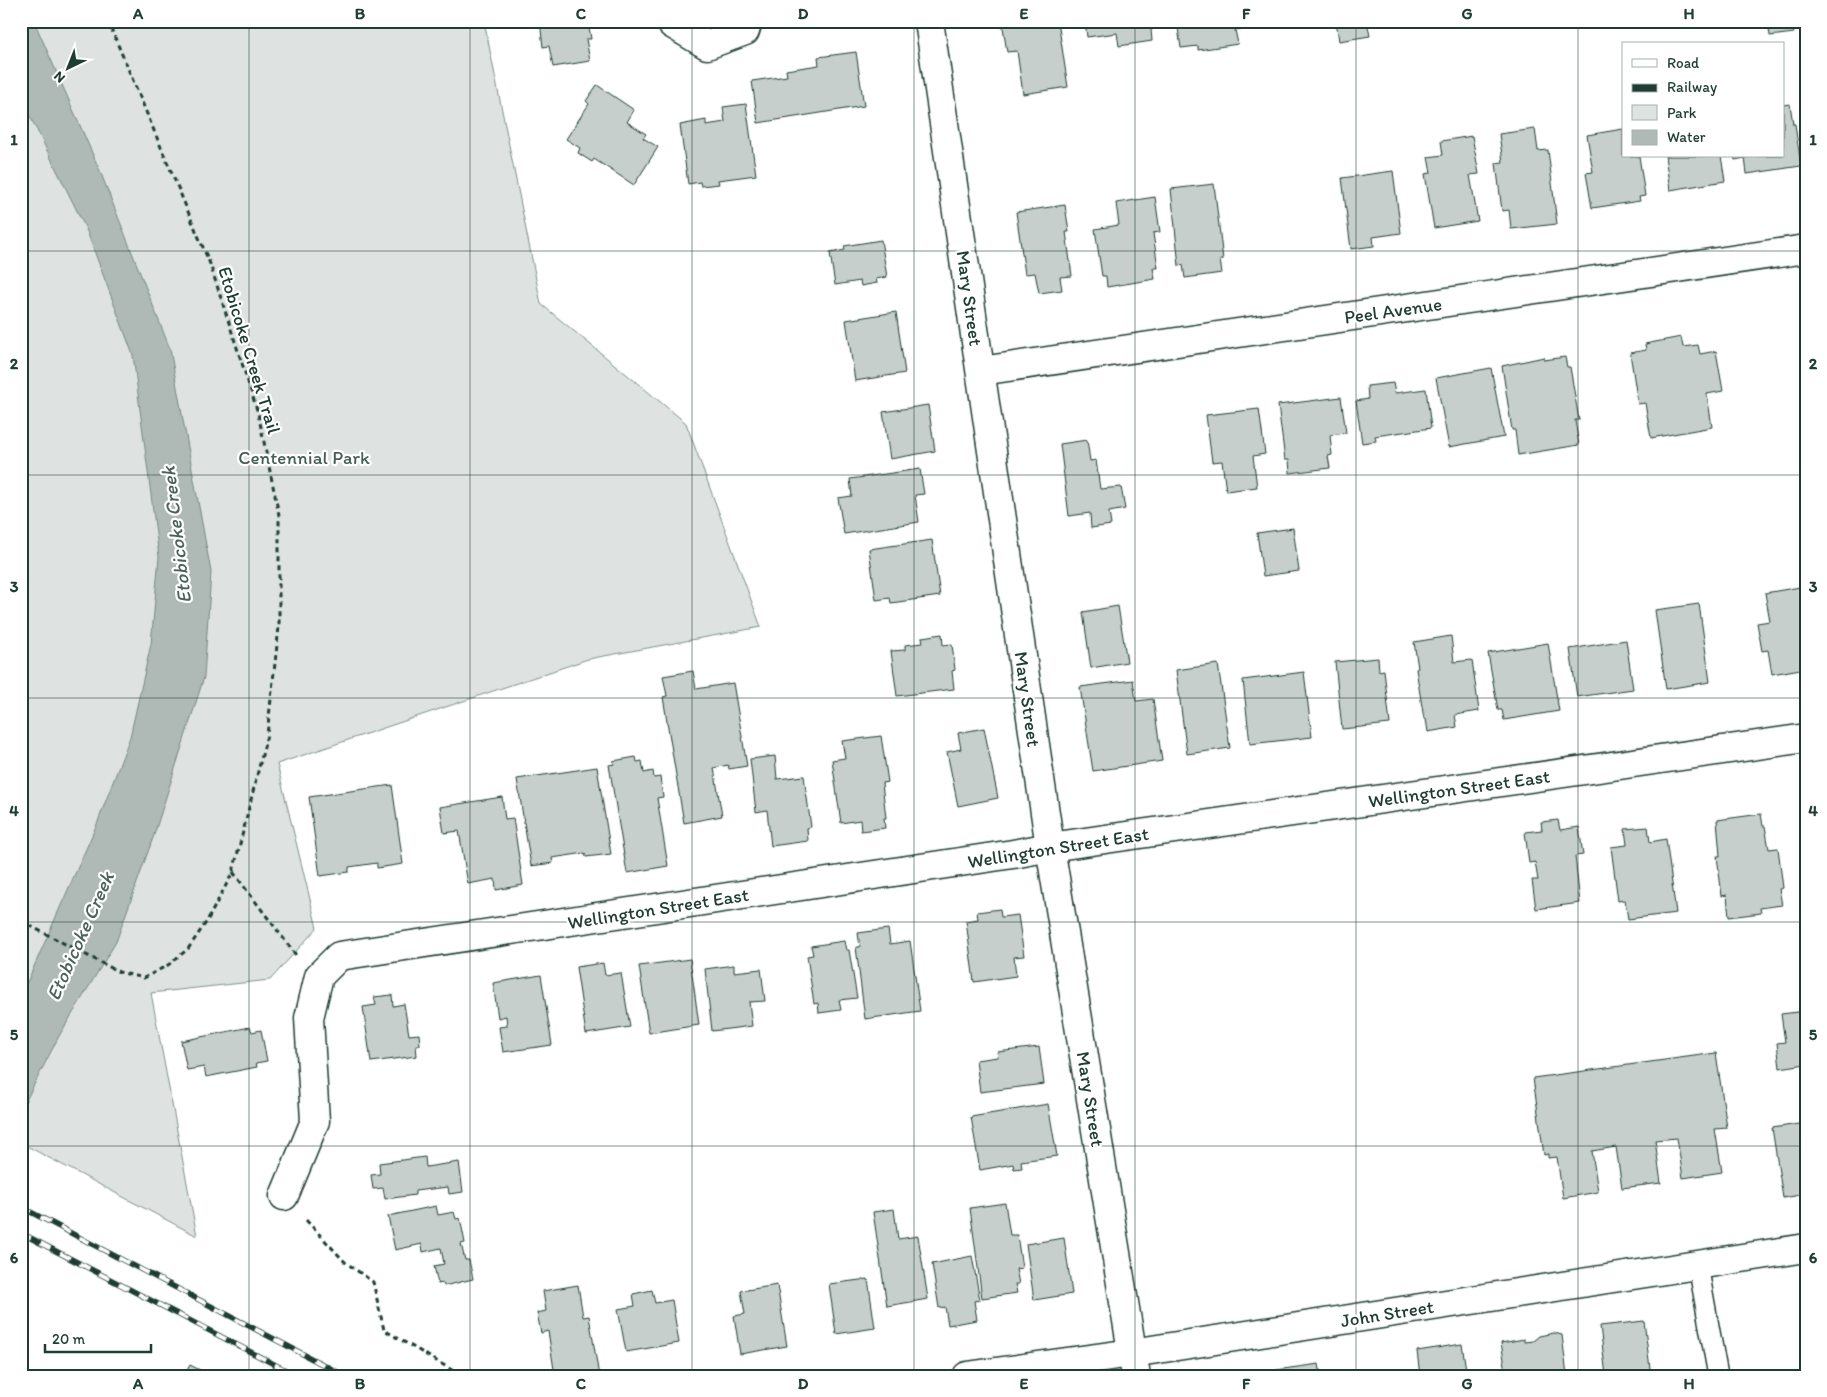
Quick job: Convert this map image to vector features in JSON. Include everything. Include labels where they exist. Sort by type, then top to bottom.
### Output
[{"type":"street","points":[[671,21],[672,24],[707,45],[745,31],[748,21]]},
{"type":"street","name":"Mary Street","points":[[929,21],[1050,847],[1134,1364]]},
{"type":"street","name":"Peel Avenue","points":[[981,371],[1806,249]]},
{"type":"street","name":"Wellington Street East","points":[[284,1196],[315,1121],[309,1018],[319,976],[339,956],[1003,856],[1050,847],[1806,738]]},
{"type":"street","name":"John Street","points":[[967,1376],[1134,1364],[1698,1265],[1806,1248]]},
{"type":"lane","points":[[1698,1265],[1718,1376]]},
{"type":"path","name":"Etobicoke Creek Trail","points":[[21,921],[119,972],[144,978],[168,965],[188,949],[207,921],[233,872],[268,735],[279,627],[279,515],[258,413],[210,264],[108,21]]},
{"type":"path","points":[[233,872],[294,952]]},
{"type":"path","points":[[284,1196],[345,1262],[373,1282],[384,1330],[462,1376]]},
{"type":"green space","name":"Centennial Park","points":[[21,21],[484,21],[541,304],[686,423],[761,627],[588,659],[277,764],[317,928],[270,980],[151,993],[197,1236],[21,1143]]},
{"type":"water","name":"Etobicoke Creek","points":[[21,21],[34,21],[100,171],[170,349],[211,572],[204,677],[154,835],[116,942],[59,1036],[21,1110],[21,996],[97,824],[130,737],[151,644],[159,557],[133,355],[86,229],[21,98]]},
{"type":"building","points":[[540,21],[588,21],[591,39],[586,39],[590,61],[553,67],[549,46],[543,47]]},
{"type":"building","points":[[1002,21],[1058,21],[1068,87],[1023,94],[1017,51],[1007,52]]},
{"type":"building","points":[[1085,21],[1176,21],[1176,26],[1151,29],[1152,41],[1119,46],[1117,33],[1087,37]]},
{"type":"building","points":[[1195,21],[1269,21],[1270,24],[1235,30],[1238,44],[1198,50],[1198,46],[1181,48],[1178,28],[1195,25]]},
{"type":"building","points":[[1336,21],[1367,21],[1370,36],[1339,41]]},
{"type":"building","points":[[1768,21],[1806,21],[1806,24],[1793,25],[1794,33],[1770,36]]},
{"type":"building","points":[[856,52],[864,106],[758,123],[752,81],[787,76],[786,70],[819,65],[818,57]]},
{"type":"building","points":[[1806,59],[1806,96],[1804,96],[1801,60]]},
{"type":"building","points":[[597,85],[634,110],[627,122],[646,134],[643,138],[658,147],[634,185],[594,159],[592,162],[578,153],[580,148],[566,139],[589,104],[586,101]]},
{"type":"building","points":[[746,104],[756,175],[718,180],[719,184],[701,186],[700,182],[688,184],[680,125],[706,120],[706,125],[725,122],[723,107]]},
{"type":"building","points":[[1790,104],[1801,166],[1747,174],[1745,158],[1784,158],[1784,105]]},
{"type":"building","points":[[1535,129],[1538,151],[1548,150],[1557,224],[1511,229],[1509,210],[1502,211],[1496,163],[1503,162],[1499,134]]},
{"type":"building","points":[[1622,129],[1622,158],[1639,158],[1645,196],[1639,197],[1640,201],[1592,208],[1586,173],[1593,172],[1587,135]]},
{"type":"building","points":[[1472,136],[1479,174],[1470,175],[1478,221],[1434,228],[1425,174],[1431,173],[1428,157],[1443,155],[1441,141]]},
{"type":"building","points":[[1665,158],[1721,158],[1725,181],[1670,190]]},
{"type":"building","points":[[1393,171],[1401,233],[1373,237],[1374,246],[1351,249],[1342,178]]},
{"type":"building","points":[[1214,184],[1223,260],[1220,260],[1222,273],[1185,278],[1183,265],[1179,266],[1171,189]]},
{"type":"building","points":[[1155,197],[1160,232],[1153,233],[1158,268],[1153,268],[1155,279],[1107,287],[1106,276],[1102,276],[1095,229],[1119,225],[1116,203]]},
{"type":"building","points":[[1065,205],[1069,232],[1066,232],[1072,276],[1060,277],[1062,290],[1039,293],[1035,273],[1025,274],[1016,212]]},
{"type":"building","points":[[881,240],[887,277],[876,279],[877,283],[861,286],[860,281],[835,285],[830,253],[845,250],[844,246]]},
{"type":"building","points":[[896,312],[905,373],[855,381],[846,320]]},
{"type":"building","points":[[1681,337],[1683,347],[1698,345],[1700,354],[1716,351],[1723,391],[1707,394],[1712,427],[1651,438],[1645,403],[1638,404],[1630,353],[1646,350],[1645,344]]},
{"type":"building","points":[[1544,357],[1544,360],[1565,357],[1567,367],[1570,367],[1579,420],[1575,420],[1579,445],[1518,455],[1502,366]]},
{"type":"building","points":[[1491,368],[1504,437],[1449,447],[1436,378]]},
{"type":"building","points":[[1393,383],[1395,393],[1426,389],[1431,428],[1375,436],[1376,441],[1362,443],[1356,401],[1368,399],[1367,386]]},
{"type":"building","points":[[1341,397],[1346,433],[1330,435],[1332,455],[1328,456],[1330,468],[1290,473],[1289,460],[1285,460],[1278,405]]},
{"type":"building","points":[[928,405],[935,451],[890,459],[883,412]]},
{"type":"building","points":[[1259,409],[1265,454],[1253,456],[1257,487],[1226,491],[1222,461],[1212,462],[1206,415]]},
{"type":"building","points":[[1801,427],[1806,427],[1806,469],[1804,462]]},
{"type":"building","points":[[1087,440],[1090,461],[1096,460],[1100,489],[1121,487],[1125,509],[1109,512],[1111,525],[1091,528],[1090,513],[1069,516],[1060,444]]},
{"type":"building","points":[[920,469],[924,494],[915,495],[919,522],[844,534],[838,498],[852,496],[850,479]]},
{"type":"building","points":[[1293,528],[1299,571],[1263,576],[1257,533]]},
{"type":"building","points":[[932,540],[940,596],[891,603],[890,598],[876,600],[869,549]]},
{"type":"building","points":[[1806,586],[1806,668],[1772,674],[1768,650],[1762,651],[1757,623],[1770,621],[1765,593]]},
{"type":"building","points":[[1699,604],[1710,682],[1666,689],[1655,610]]},
{"type":"building","points":[[1118,606],[1127,662],[1091,668],[1083,612]]},
{"type":"building","points":[[942,634],[943,645],[952,644],[955,670],[952,671],[954,689],[897,696],[891,651],[905,650],[905,645],[923,643],[922,637]]},
{"type":"building","points":[[1451,636],[1454,662],[1472,660],[1479,711],[1455,715],[1457,727],[1428,732],[1416,669],[1418,668],[1414,642]]},
{"type":"building","points":[[1626,640],[1633,689],[1577,697],[1570,649]]},
{"type":"building","points":[[1548,643],[1559,711],[1504,720],[1502,710],[1498,710],[1488,653]]},
{"type":"building","points":[[1378,658],[1379,671],[1384,670],[1390,724],[1342,729],[1335,662]]},
{"type":"building","points":[[1218,664],[1230,748],[1187,754],[1176,670]]},
{"type":"building","points":[[693,671],[696,689],[733,683],[747,766],[729,769],[728,765],[714,768],[722,816],[684,823],[663,697],[667,696],[663,676]]},
{"type":"building","points":[[1304,672],[1312,737],[1250,744],[1243,680]]},
{"type":"building","points":[[1133,680],[1136,701],[1153,699],[1162,761],[1093,771],[1080,687]]},
{"type":"building","points":[[984,728],[998,798],[958,806],[947,752],[961,749],[958,733]]},
{"type":"building","points":[[881,736],[888,782],[882,783],[886,818],[884,818],[885,828],[861,831],[860,820],[841,823],[832,760],[845,758],[842,741]]},
{"type":"building","points":[[775,756],[777,779],[804,776],[811,827],[807,828],[808,841],[771,846],[767,810],[756,812],[750,759]]},
{"type":"building","points":[[636,757],[637,762],[642,761],[644,773],[653,771],[654,778],[660,777],[663,797],[657,798],[668,866],[627,873],[609,765],[614,764],[613,761]]},
{"type":"building","points":[[597,767],[611,854],[586,857],[585,853],[552,858],[553,863],[531,866],[517,779]]},
{"type":"building","points":[[392,785],[403,864],[377,868],[377,863],[349,867],[349,872],[320,876],[309,797]]},
{"type":"building","points":[[502,797],[505,819],[513,818],[523,885],[496,890],[495,879],[468,884],[459,831],[444,833],[440,807]]},
{"type":"building","points":[[1761,814],[1769,849],[1778,848],[1783,888],[1779,889],[1782,905],[1760,908],[1761,913],[1729,917],[1727,895],[1722,896],[1717,856],[1720,856],[1717,820]]},
{"type":"building","points":[[1558,820],[1560,830],[1579,827],[1583,855],[1575,856],[1580,903],[1536,909],[1532,880],[1538,880],[1535,862],[1529,863],[1525,832],[1542,830],[1541,822]]},
{"type":"building","points":[[1648,827],[1650,842],[1666,839],[1676,913],[1628,919],[1625,900],[1618,901],[1611,847],[1627,845],[1625,829]]},
{"type":"building","points":[[1000,909],[1001,917],[1018,915],[1024,956],[1014,957],[1016,976],[974,982],[966,921],[978,919],[977,912]]},
{"type":"building","points":[[888,929],[890,944],[910,941],[920,1011],[865,1019],[856,947],[860,947],[858,933]]},
{"type":"building","points":[[844,941],[846,950],[849,950],[857,998],[839,1000],[841,1010],[819,1013],[818,1003],[814,1004],[807,956],[813,955],[811,946]]},
{"type":"building","points":[[690,959],[699,1025],[649,1033],[639,966]]},
{"type":"building","points":[[603,963],[605,975],[621,973],[630,1027],[586,1034],[576,967]]},
{"type":"building","points":[[734,965],[734,972],[761,969],[765,1001],[749,1002],[752,1026],[712,1031],[705,969]]},
{"type":"building","points":[[541,975],[552,1045],[503,1052],[499,1027],[507,1026],[506,1016],[498,1018],[493,983]]},
{"type":"building","points":[[392,995],[393,1006],[404,1004],[409,1035],[419,1034],[420,1045],[416,1045],[417,1056],[371,1062],[363,1007],[376,1005],[374,997]]},
{"type":"building","points":[[1806,1011],[1806,1064],[1780,1068],[1777,1043],[1785,1042],[1781,1014]]},
{"type":"building","points":[[250,1027],[252,1032],[261,1030],[267,1061],[256,1063],[257,1067],[206,1077],[204,1067],[187,1070],[181,1041]]},
{"type":"building","points":[[1039,1047],[1044,1084],[980,1092],[976,1060],[998,1057],[997,1052]]},
{"type":"building","points":[[1716,1053],[1727,1128],[1715,1129],[1722,1172],[1683,1178],[1677,1138],[1655,1140],[1661,1183],[1622,1188],[1616,1147],[1592,1151],[1598,1192],[1563,1198],[1557,1157],[1548,1158],[1548,1154],[1544,1155],[1533,1078]]},
{"type":"building","points":[[1048,1104],[1057,1156],[1021,1161],[1022,1168],[1014,1169],[1013,1164],[980,1170],[971,1117]]},
{"type":"building","points":[[1806,1123],[1806,1194],[1783,1198],[1772,1128]]},
{"type":"building","points":[[425,1157],[426,1167],[459,1162],[463,1192],[449,1194],[448,1187],[415,1191],[415,1195],[385,1199],[383,1188],[373,1189],[371,1175],[380,1174],[379,1163]]},
{"type":"building","points":[[1005,1203],[1010,1235],[1017,1235],[1022,1268],[1016,1269],[1019,1284],[1015,1284],[1017,1293],[982,1298],[970,1208]]},
{"type":"building","points":[[436,1206],[438,1215],[454,1212],[456,1219],[460,1218],[465,1243],[461,1244],[465,1260],[469,1260],[473,1279],[444,1286],[443,1283],[438,1284],[434,1266],[444,1264],[441,1248],[423,1252],[422,1244],[395,1250],[388,1216]]},
{"type":"building","points":[[894,1209],[898,1239],[918,1236],[928,1299],[887,1306],[873,1212]]},
{"type":"building","points":[[1064,1238],[1072,1294],[1034,1300],[1026,1244]]},
{"type":"building","points":[[972,1256],[980,1300],[974,1301],[977,1320],[948,1325],[945,1307],[939,1308],[932,1264]]},
{"type":"building","points":[[868,1279],[875,1328],[836,1334],[829,1284]]},
{"type":"building","points":[[578,1285],[583,1317],[589,1316],[599,1376],[555,1376],[548,1331],[541,1333],[537,1313],[546,1311],[543,1291]]},
{"type":"building","points":[[777,1285],[787,1346],[740,1354],[734,1316],[745,1314],[741,1291]]},
{"type":"building","points":[[652,1290],[655,1303],[672,1300],[679,1343],[626,1352],[618,1309],[635,1306],[633,1294]]},
{"type":"building","points":[[1644,1321],[1651,1376],[1606,1376],[1600,1326]]},
{"type":"building","points":[[1554,1333],[1562,1335],[1567,1376],[1507,1376],[1501,1343],[1524,1339],[1524,1342],[1533,1341],[1539,1336]]},
{"type":"building","points":[[1462,1344],[1467,1376],[1420,1376],[1417,1351]]},
{"type":"building","points":[[1319,1364],[1321,1376],[1276,1376],[1276,1370]]},
{"type":"building","points":[[190,1365],[202,1371],[199,1376],[184,1376]]},
{"type":"building","points":[[1260,1371],[1261,1376],[1231,1376]]},
{"type":"railway","points":[[21,1207],[345,1376]]},
{"type":"railway","points":[[21,1233],[297,1376]]}]
